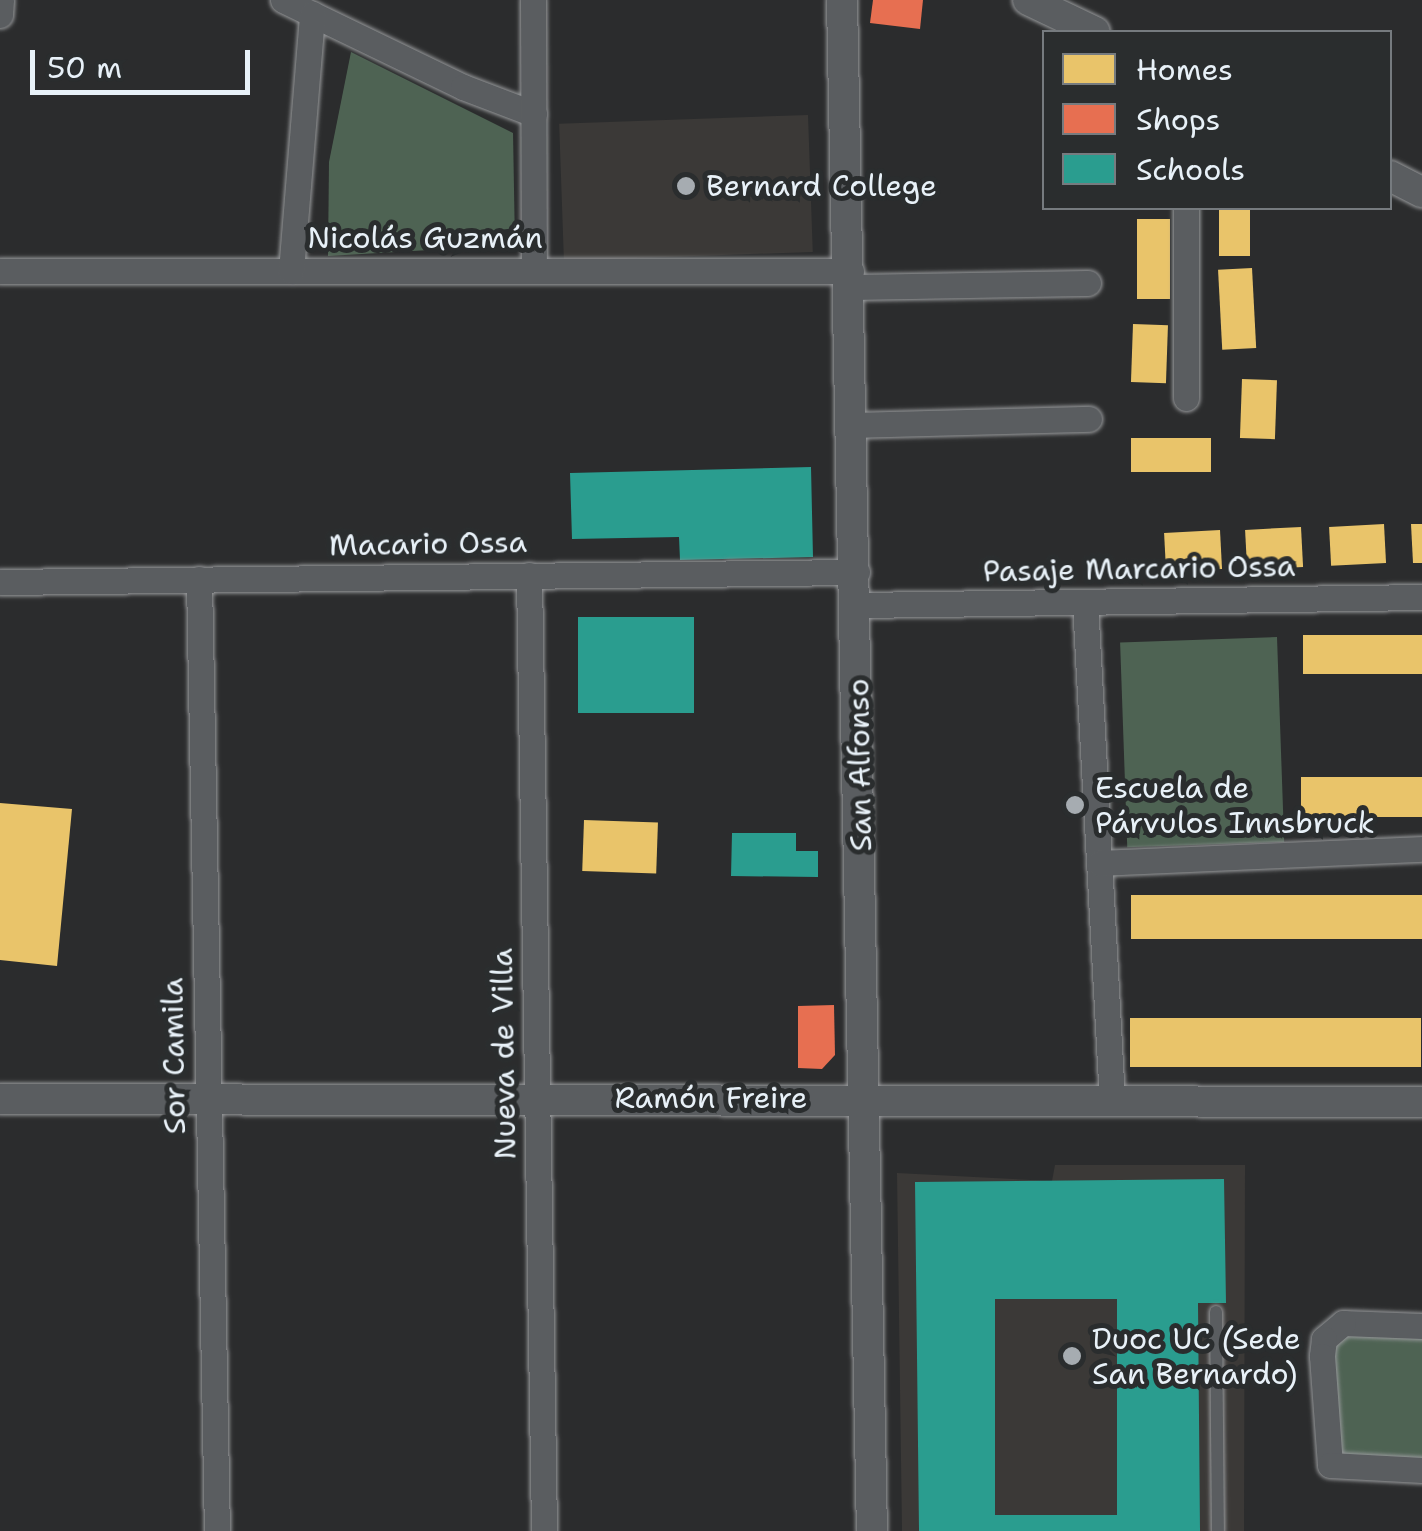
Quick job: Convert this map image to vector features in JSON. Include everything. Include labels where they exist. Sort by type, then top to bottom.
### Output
[{"type":"street","points":[[0,14],[1,0]]},
{"type":"street","points":[[283,0],[534,114]]},
{"type":"street","points":[[533,0],[534,271]]},
{"type":"street","name":"San Alfonso","points":[[842,0],[858,605],[872,1531]]},
{"type":"street","points":[[1028,0],[1091,30]]},
{"type":"street","points":[[291,271],[312,14]]},
{"type":"street","points":[[1392,177],[1422,192]]},
{"type":"street","points":[[1186,210],[1186,398]]},
{"type":"street","name":"Nicolás Guzmán","points":[[0,271],[534,271],[1088,283]]},
{"type":"street","points":[[854,425],[1089,419]]},
{"type":"street","name":"Macario Ossa","points":[[0,582],[856,572]]},
{"type":"street","name":"Nueva de Villa","points":[[529,576],[544,1531]]},
{"type":"street","name":"Sor Camila","points":[[199,579],[217,1531]]},
{"type":"street","name":"Pasaje Marcario Ossa","points":[[858,605],[1422,597]]},
{"type":"street","points":[[1085,602],[1112,1100]]},
{"type":"street","points":[[1099,863],[1422,849]]},
{"type":"street","name":"Ramón Freire","points":[[0,1098],[864,1097],[1422,1102]]},
{"type":"street","points":[[1422,1326],[1343,1324],[1324,1339],[1322,1356],[1330,1465],[1422,1470]]},
{"type":"lane","points":[[1216,1312],[1218,1531]]},
{"type":"shaded area","name":"Bernard College","points":[[808,115],[813,252],[564,261],[559,124]]},
{"type":"shaded area","name":"Duoc UC (Sede San Bernardo)","points":[[1055,1165],[1245,1165],[1244,1531],[902,1531],[897,1173],[1052,1181]]},
{"type":"green space","points":[[351,52],[513,133],[515,245],[328,256],[329,162]]},
{"type":"green space","points":[[1277,637],[1284,842],[1127,847],[1120,642]]},
{"type":"green space","points":[[1348,1334],[1422,1335],[1422,1460],[1341,1454],[1331,1352]]},
{"type":"building: Homes","points":[[1219,210],[1250,210],[1250,256],[1219,256]]},
{"type":"building: Homes","points":[[1137,219],[1170,219],[1170,299],[1137,299]]},
{"type":"building: Homes","points":[[1252,268],[1256,348],[1222,350],[1218,270]]},
{"type":"building: Homes","points":[[1133,324],[1168,325],[1166,383],[1131,382]]},
{"type":"building: Homes","points":[[1242,379],[1277,380],[1275,439],[1240,438]]},
{"type":"building: Homes","points":[[1131,438],[1211,438],[1211,472],[1131,472]]},
{"type":"building: Homes","points":[[1384,524],[1386,563],[1331,566],[1329,527]]},
{"type":"building: Homes","points":[[1411,524],[1422,524],[1422,563],[1413,563]]},
{"type":"building: Homes","points":[[1301,527],[1303,567],[1247,570],[1245,530]]},
{"type":"building: Homes","points":[[1220,530],[1222,569],[1166,572],[1164,533]]},
{"type":"building: Homes","points":[[1303,635],[1422,635],[1422,674],[1303,674]]},
{"type":"building: Homes","points":[[1301,777],[1422,777],[1422,817],[1301,817]]},
{"type":"building: Homes","points":[[0,803],[72,809],[57,966],[0,960]]},
{"type":"building: Homes","points":[[584,820],[658,823],[656,874],[582,871]]},
{"type":"building: Homes","points":[[1131,895],[1422,895],[1422,939],[1131,939]]},
{"type":"building: Homes","points":[[1130,1018],[1421,1018],[1421,1067],[1130,1067]]},
{"type":"building: Shops","points":[[873,0],[923,0],[920,29],[870,23]]},
{"type":"building: Shops","points":[[834,1005],[835,1055],[822,1069],[798,1068],[798,1006]]},
{"type":"building: Schools","points":[[811,467],[813,557],[680,560],[679,537],[572,539],[570,473]]},
{"type":"building: Schools","points":[[578,617],[694,617],[694,713],[578,713]]},
{"type":"building: Schools","points":[[732,833],[796,833],[796,851],[818,851],[818,877],[731,876]]},
{"type":"building: Schools","name":"Duoc UC (Sede San Bernardo)","points":[[1224,1179],[1226,1303],[1198,1303],[1200,1531],[919,1531],[915,1182]],"holes":[[[995,1299],[1117,1299],[1117,1515],[995,1515]]]},
{"type":"place","name":"Bernard College","points":[[686,186]]},
{"type":"place","name":"Escuela de Párvulos Innsbruck","points":[[1075,805]]},
{"type":"place","name":"Duoc UC (Sede San Bernardo)","points":[[1072,1356]]}]
